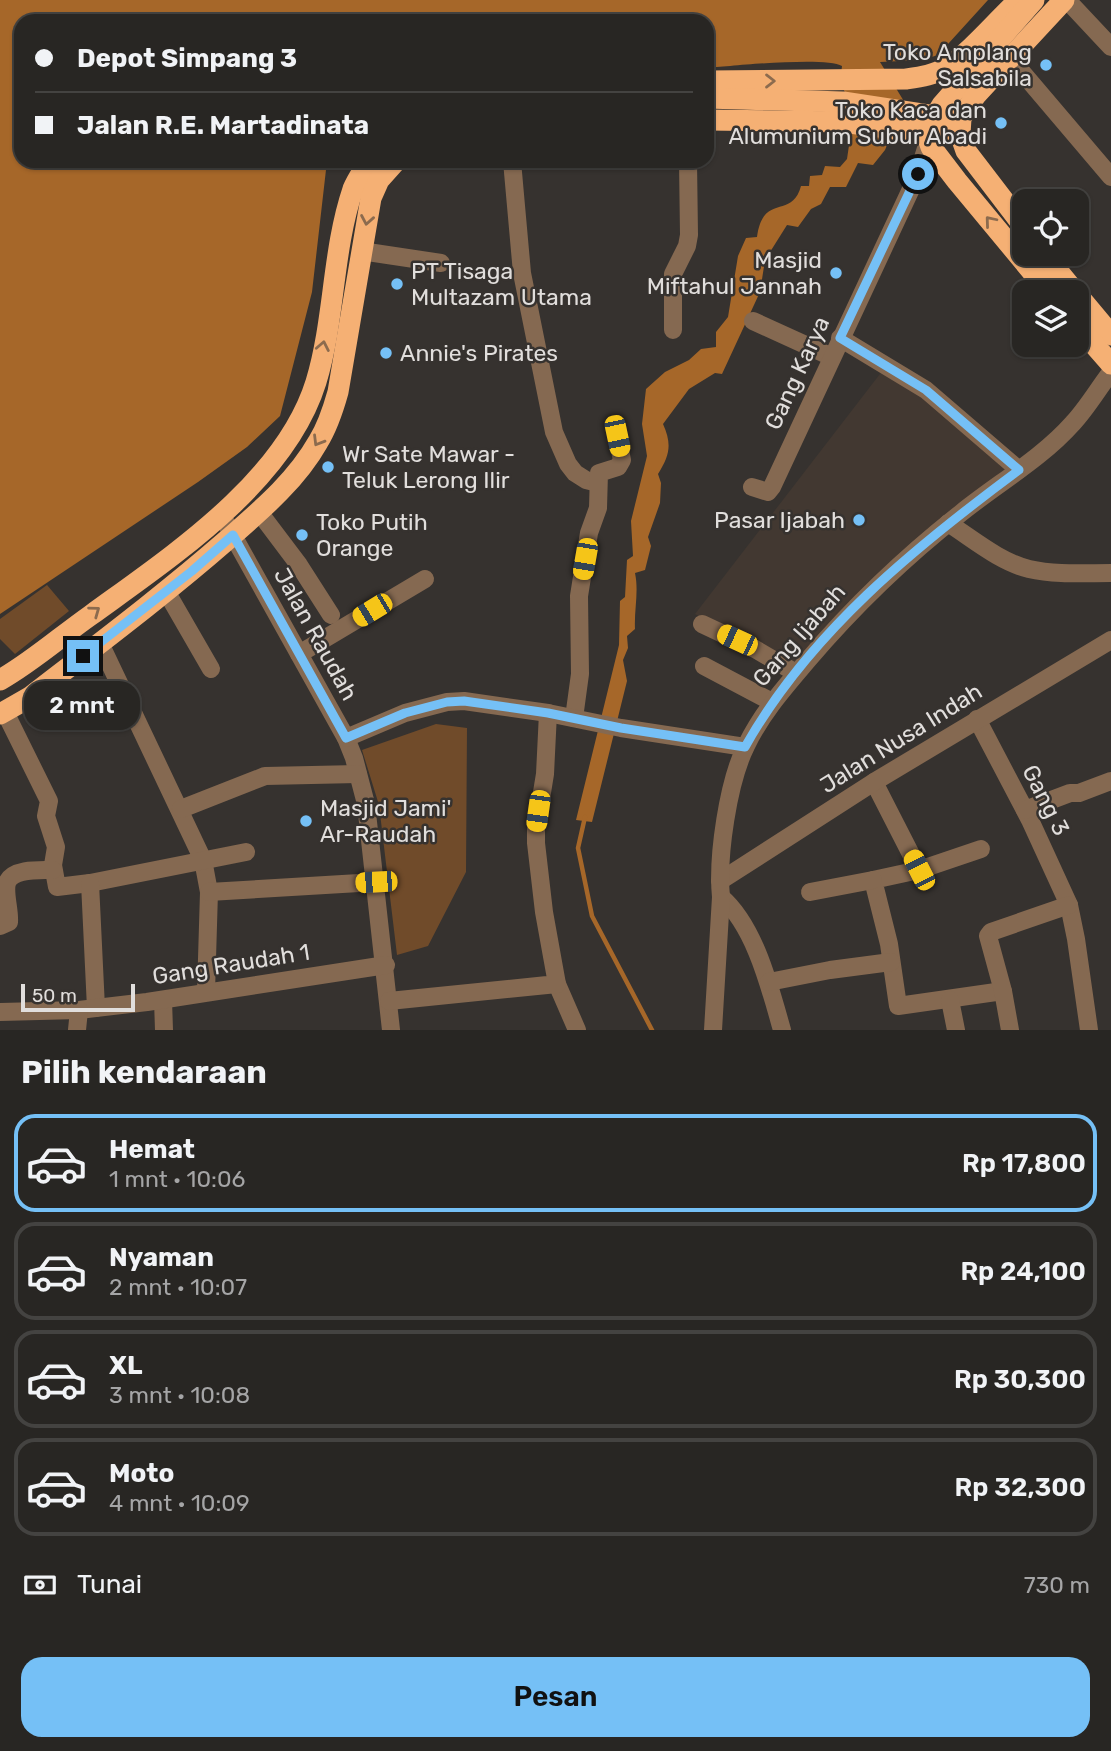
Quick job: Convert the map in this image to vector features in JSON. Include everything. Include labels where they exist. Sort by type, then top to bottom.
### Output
[{"type":"highway","points":[[714,81],[833,81],[923,76],[940,71],[961,57],[1019,0]]},
{"type":"highway","points":[[922,127],[1034,0]]},
{"type":"highway","points":[[962,134],[976,95],[1066,0]]},
{"type":"highway","points":[[714,99],[843,112],[962,134],[1012,209]]},
{"type":"highway","points":[[714,120],[843,112]]},
{"type":"highway","points":[[922,127],[957,181],[1039,280]]},
{"type":"highway","points":[[0,680],[170,557],[221,515],[282,450],[307,408],[317,380],[343,229],[354,187],[365,168]]},
{"type":"highway","points":[[2,713],[30,697],[233,535],[295,475],[318,443],[331,416],[338,392],[371,198],[379,180],[390,168]]},
{"type":"highway","points":[[1054,266],[1065,280]]},
{"type":"highway","points":[[1089,309],[1111,335]]},
{"type":"highway","points":[[1089,339],[1111,364]]},
{"type":"street","points":[[1066,0],[1111,47]]},
{"type":"street","points":[[1010,58],[1111,177]]},
{"type":"street","name":"Gang Karya","points":[[752,487],[768,492],[832,357],[918,174],[922,127]]},
{"type":"street","points":[[513,168],[522,273],[554,432],[575,473],[598,483]]},
{"type":"street","points":[[673,330],[673,269],[685,250],[689,235],[688,168]]},
{"type":"street","points":[[361,251],[441,263]]},
{"type":"street","points":[[753,321],[832,357]]},
{"type":"street","points":[[840,338],[926,390],[1019,470]]},
{"type":"street","name":"Gang Ijabah","points":[[713,1030],[720,889],[732,786],[745,747],[772,702],[873,589],[948,523],[1019,470],[1073,423],[1111,372]]},
{"type":"street","points":[[574,718],[580,674],[579,596],[590,533],[598,508],[598,473],[620,464],[617,436]]},
{"type":"street","points":[[259,512],[299,565],[331,615]]},
{"type":"street","name":"Jalan Raudah","points":[[221,515],[346,738],[358,774],[366,804],[386,965],[391,1030]]},
{"type":"street","points":[[948,523],[1004,559],[1030,569],[1111,573]]},
{"type":"street","points":[[299,654],[425,579]]},
{"type":"street","points":[[166,591],[211,669]]},
{"type":"street","points":[[702,624],[755,649],[796,673]]},
{"type":"street","name":"Jalan Nusa Indah","points":[[720,889],[874,782],[1111,640]]},
{"type":"street","points":[[100,643],[204,860],[209,891],[206,992]]},
{"type":"street","points":[[704,666],[772,702]]},
{"type":"street","points":[[346,738],[405,713],[447,702],[480,702],[745,747]]},
{"type":"street","points":[[2,713],[49,801],[46,816],[56,848],[53,870],[56,885],[60,888],[246,852]]},
{"type":"street","points":[[548,713],[545,774],[536,843],[556,984],[577,1030]]},
{"type":"street","name":"Gang 3","points":[[977,719],[1025,810],[1069,905],[1088,1030]]},
{"type":"street","points":[[181,809],[265,776],[358,774]]},
{"type":"street","points":[[1025,810],[1111,781]]},
{"type":"street","points":[[874,782],[919,870]]},
{"type":"street","points":[[810,892],[919,870],[981,849]]},
{"type":"street","points":[[0,926],[9,922],[7,884],[11,877],[18,873],[53,870]]},
{"type":"street","points":[[873,880],[898,1006],[1003,991]]},
{"type":"street","points":[[209,891],[376,882]]},
{"type":"street","points":[[77,1030],[88,1009],[90,883]]},
{"type":"street","points":[[720,889],[739,916],[769,982],[782,1030]]},
{"type":"street","points":[[1010,1030],[989,934],[1069,905]]},
{"type":"street","points":[[769,982],[891,962]]},
{"type":"street","name":"Gang Raudah 1","points":[[0,1012],[88,1009],[163,1000],[386,965]]},
{"type":"street","points":[[389,1001],[556,984]]},
{"type":"street","points":[[163,1000],[164,1030]]},
{"type":"street","points":[[951,1000],[956,1030]]},
{"type":"street","points":[[33,1030],[35,1012]]},
{"type":"shaded area","points":[[0,0],[988,0],[938,55],[922,60],[880,62],[905,103],[885,150],[873,165],[858,163],[846,187],[830,187],[821,204],[811,209],[798,227],[787,225],[765,260],[760,292],[722,374],[715,373],[689,389],[663,424],[668,438],[668,449],[658,474],[661,483],[660,503],[648,537],[651,546],[645,570],[635,573],[635,629],[627,636],[628,648],[623,660],[627,681],[592,822],[576,820],[619,645],[620,601],[625,597],[627,560],[633,556],[631,521],[647,456],[642,424],[646,389],[665,372],[689,360],[701,349],[716,347],[716,332],[728,317],[738,256],[746,238],[757,237],[765,215],[791,202],[801,186],[809,186],[810,176],[822,175],[825,166],[840,167],[847,159],[853,118],[852,105],[840,83],[842,66],[833,63],[799,62],[714,67],[714,14],[14,14],[14,168],[326,168],[312,292],[280,416],[247,447],[198,482],[0,614]]},
{"type":"shaded area","name":"Pasar Ijabah","points":[[883,370],[944,410],[1013,469],[793,666],[695,614]]},
{"type":"shaded area","points":[[47,585],[69,611],[15,654],[0,639],[0,619]]},
{"type":"shaded area","points":[[436,724],[467,728],[466,872],[428,946],[397,955],[379,805],[362,750]]},
{"type":"waterway","points":[[585,817],[578,848],[592,916],[652,1030]]},
{"type":"place","name":"Toko Amplang Salsabila","points":[[1046,65]]},
{"type":"place","name":"Toko Kaca dan Alumunium Subur Abadi","points":[[1001,123]]},
{"type":"place","name":"Masjid Miftahul Jannah","points":[[836,273]]},
{"type":"place","name":"PT Tisaga Multazam Utama","points":[[397,284]]},
{"type":"place","name":"Annie's Pirates","points":[[386,353]]},
{"type":"place","name":"Wr Sate Mawar - Teluk Lerong Ilir","points":[[328,467]]},
{"type":"place","name":"Pasar Ijabah","points":[[859,520]]},
{"type":"place","name":"Toko Putih Orange","points":[[302,535]]},
{"type":"place","name":"Masjid Jami' Ar-Raudah","points":[[306,821]]},
{"type":"route","points":[[83,656],[192,571],[233,535],[346,738],[405,713],[447,702],[464,701],[745,747],[772,702],[873,589],[962,512],[1019,470],[944,403],[840,338],[918,174]]}]
